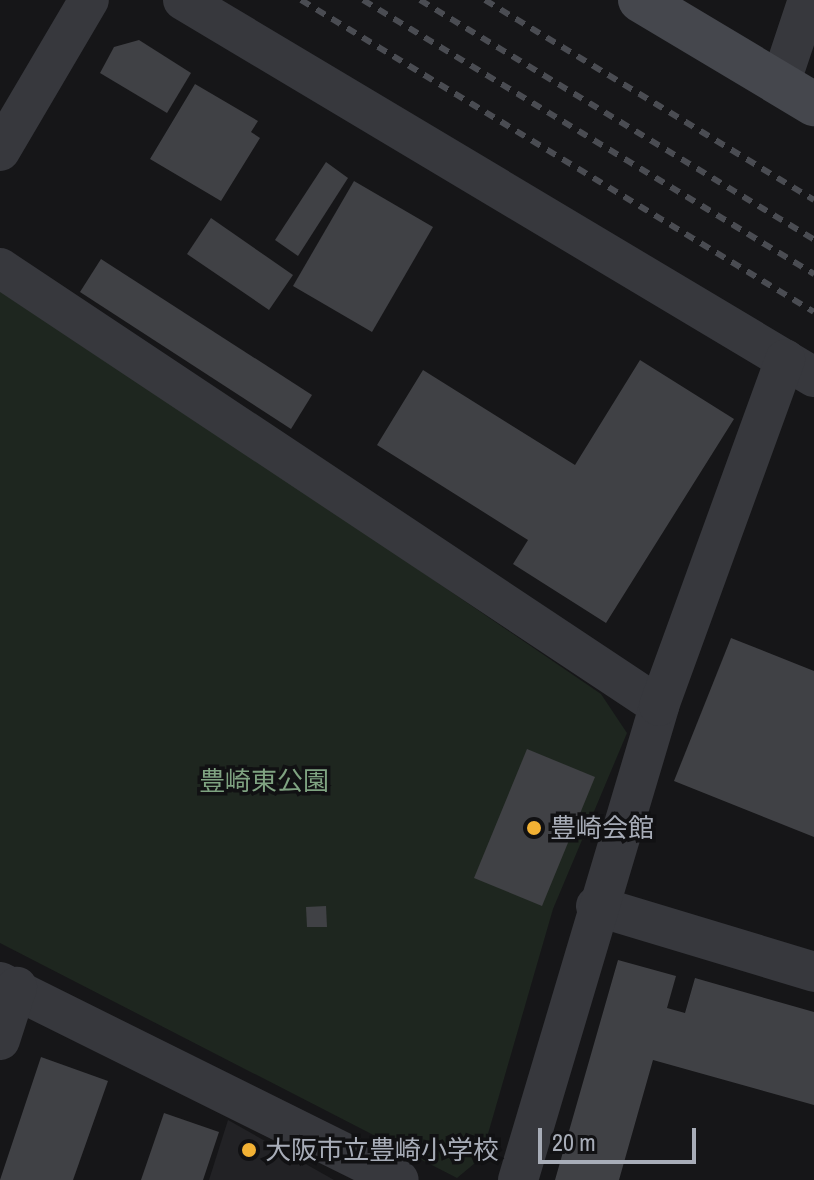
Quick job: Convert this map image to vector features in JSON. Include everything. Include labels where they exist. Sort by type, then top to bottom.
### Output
[{"type":"street","points":[[0,151],[89,0]]},
{"type":"street","points":[[183,0],[800,368],[659,706],[596,906],[518,1180]]},
{"type":"street","points":[[640,0],[797,94],[808,0]]},
{"type":"street","points":[[0,268],[659,706]]},
{"type":"street","points":[[596,906],[814,972]]},
{"type":"street","points":[[0,1040],[9,984],[399,1180]]},
{"type":"shaded area","name":"大阪市立豊崎小学校","points":[[228,1120],[334,1180],[209,1180]]},
{"type":"green space","name":"豊崎東公園","points":[[0,284],[601,694],[627,733],[553,909],[481,1158],[457,1178],[0,943]]},
{"type":"building","points":[[139,40],[191,73],[167,113],[100,73],[114,47]]},
{"type":"building","points":[[195,84],[258,121],[251,132],[260,138],[221,201],[150,159]]},
{"type":"building","points":[[326,162],[348,178],[298,256],[275,240]]},
{"type":"building","points":[[354,181],[433,227],[372,332],[293,286]]},
{"type":"building","points":[[211,218],[293,275],[269,310],[187,254]]},
{"type":"building","points":[[101,259],[312,395],[291,429],[80,292]]},
{"type":"building","points":[[640,360],[734,419],[606,623],[513,564],[528,540],[377,445],[423,370],[575,465]]},
{"type":"building","points":[[731,638],[814,671],[814,837],[674,781]]},
{"type":"building","name":"豊崎会館","points":[[527,749],[595,777],[542,906],[474,878]]},
{"type":"building","points":[[326,906],[327,927],[307,927],[306,907]]},
{"type":"building","points":[[618,960],[676,976],[667,1008],[685,1013],[695,978],[814,1012],[814,1105],[653,1060],[619,1180],[555,1180]]},
{"type":"building","points":[[41,1057],[108,1081],[73,1180],[0,1180]]},
{"type":"building","points":[[164,1113],[219,1132],[203,1180],[141,1180]]},
{"type":"railway","points":[[301,0],[814,312]]},
{"type":"railway","points":[[363,0],[814,274]]},
{"type":"railway","points":[[420,0],[814,240]]},
{"type":"railway","points":[[485,0],[814,200]]},
{"type":"place","name":"豊崎会館","points":[[534,828]]},
{"type":"place","name":"大阪市立豊崎小学校","points":[[249,1150]]}]
